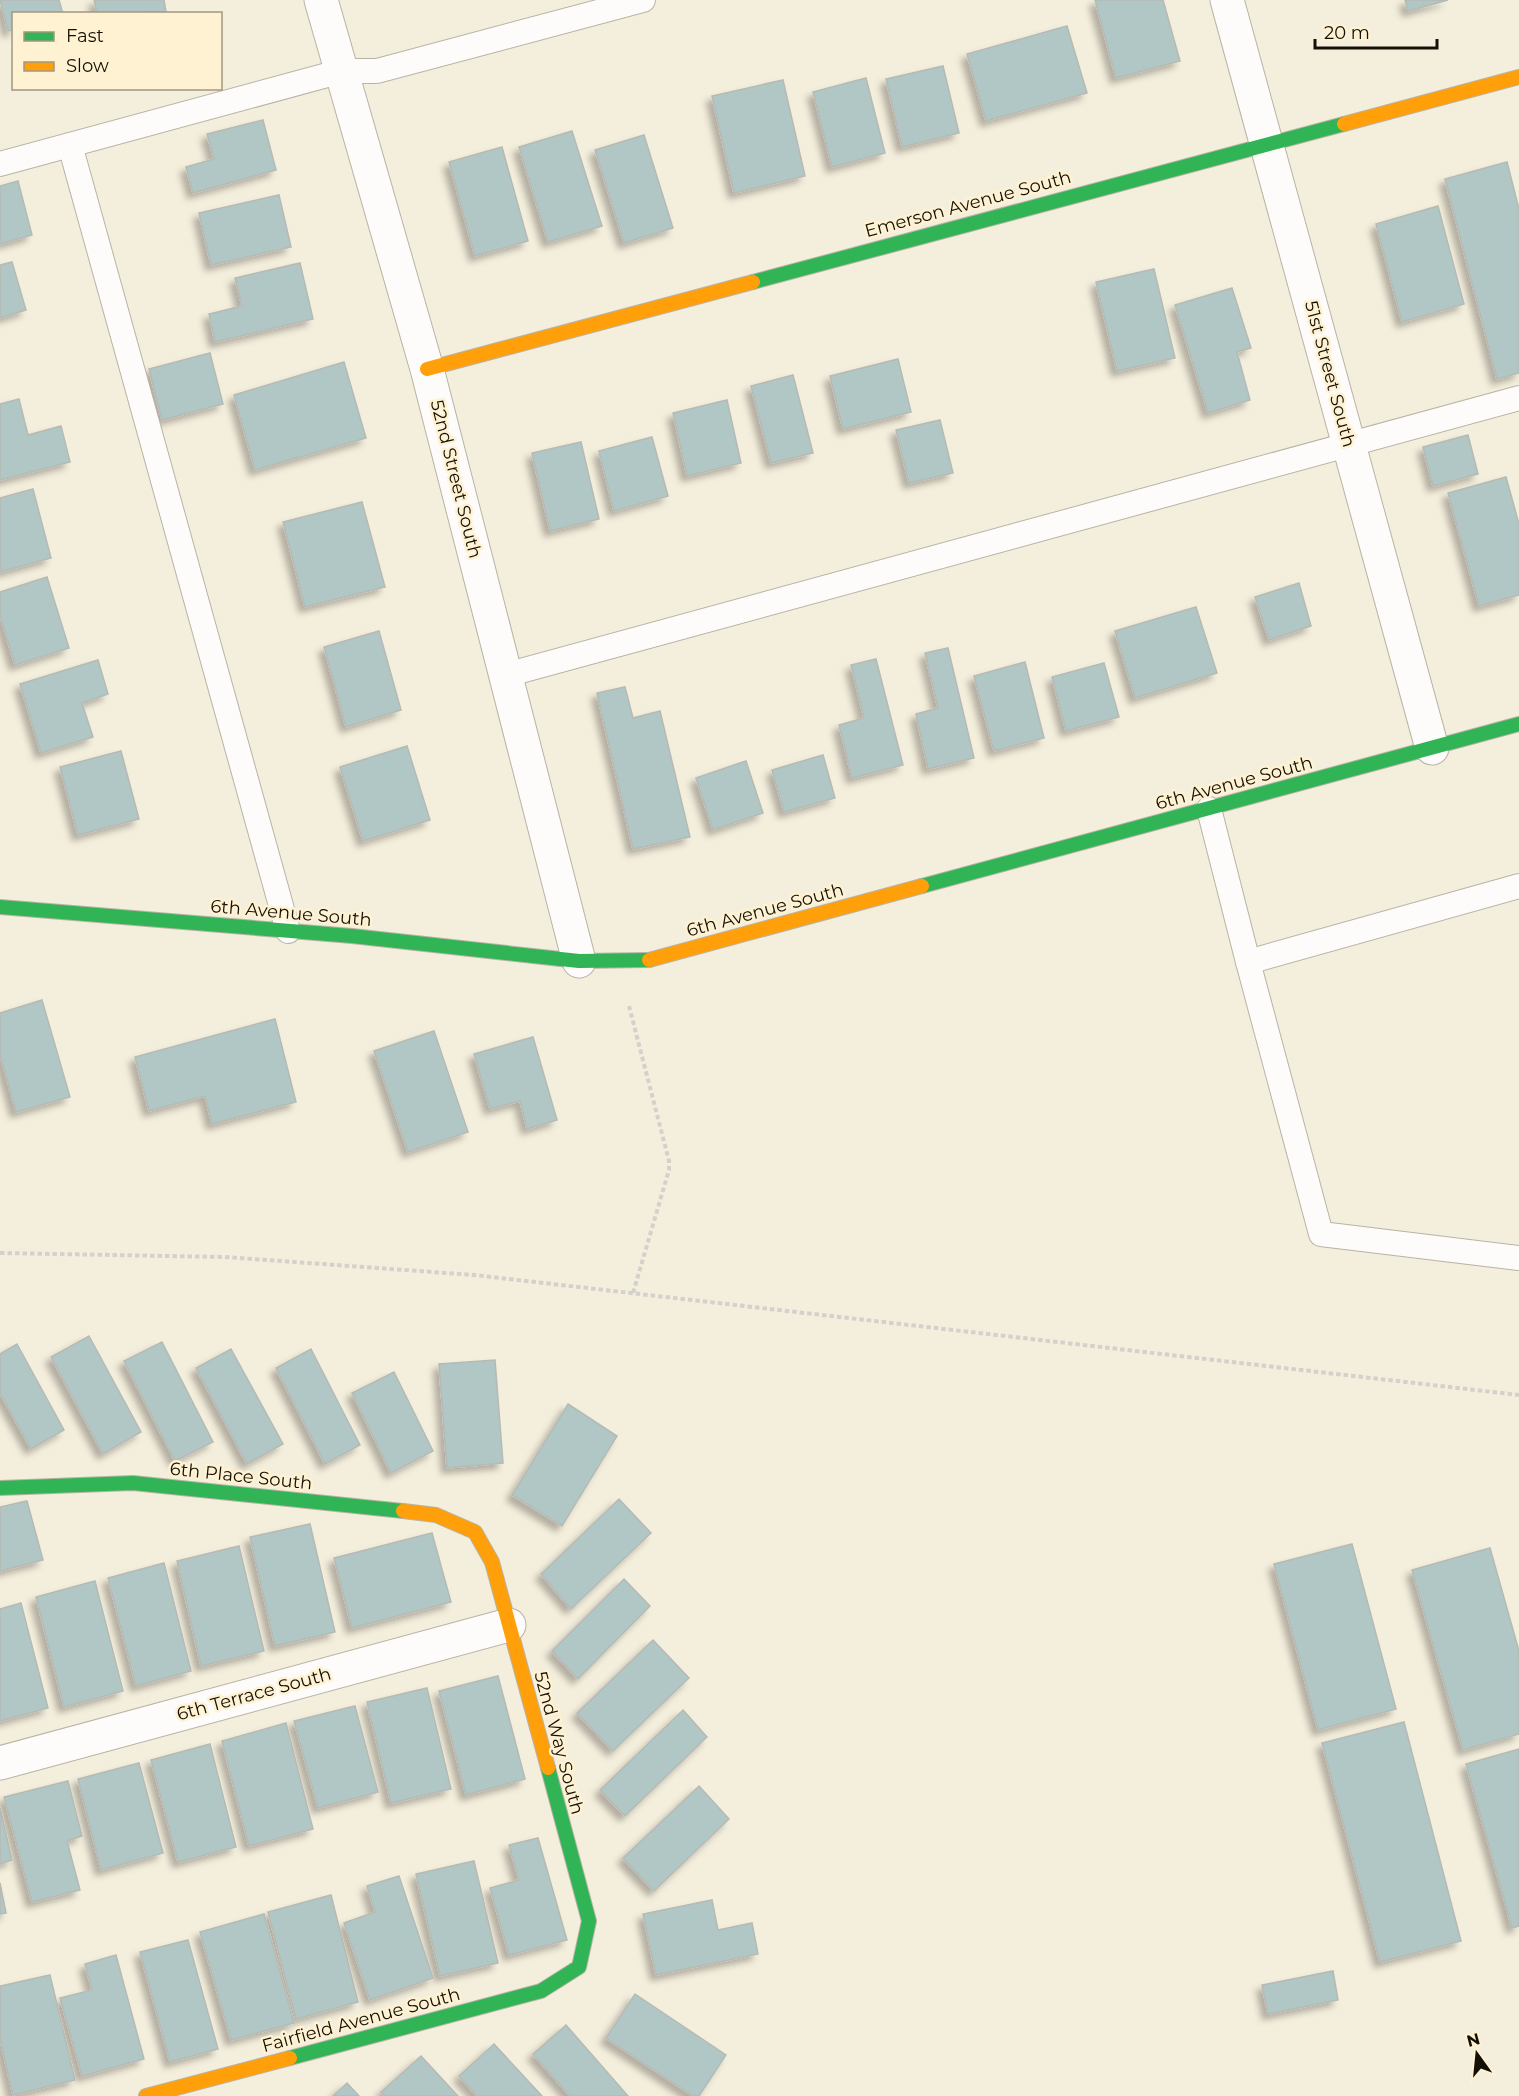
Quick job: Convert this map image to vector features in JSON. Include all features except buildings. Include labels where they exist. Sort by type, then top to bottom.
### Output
[{"type":"street","name":"52nd Street South","points":[[321,0],[427,369],[579,961]]},
{"type":"street","name":"51st Street South","points":[[1227,0],[1432,748]]},
{"type":"street","name":"Emerson Avenue South","points":[[427,369],[1266,142],[1519,77]]},
{"type":"street","name":"6th Avenue South","points":[[0,907],[288,931],[579,961],[651,960],[1519,724]]},
{"type":"street","name":"6th Place South","points":[[0,1488],[133,1483],[436,1515],[475,1532]]},
{"type":"street","name":"52nd Way South","points":[[475,1532],[492,1562],[589,1921],[579,1966]]},
{"type":"street","name":"6th Terrace South","points":[[0,1763],[509,1625]]},
{"type":"street","name":"Fairfield Avenue South","points":[[146,2096],[542,1991],[579,1966]]},
{"type":"lane","points":[[0,164],[342,71],[377,71],[644,0]]},
{"type":"lane","points":[[70,145],[288,931]]},
{"type":"lane","points":[[506,675],[1519,398]]},
{"type":"lane","points":[[1209,809],[1321,1234],[1519,1258]]},
{"type":"lane","points":[[1248,962],[1519,886]]},
{"type":"path","points":[[629,1006],[669,1161],[669,1170],[633,1293]]},
{"type":"path","points":[[0,1253],[225,1257],[474,1275],[1519,1395]]},
{"type":"traffic: fast","points":[[753,282],[1344,124]]},
{"type":"traffic: fast","points":[[922,886],[1519,724]]},
{"type":"traffic: fast","points":[[0,907],[352,936],[579,961],[649,960]]},
{"type":"traffic: fast","points":[[0,1488],[133,1483],[403,1511]]},
{"type":"traffic: fast","points":[[290,2058],[541,1991],[579,1967],[589,1921],[548,1768]]},
{"type":"traffic: slow","points":[[1344,124],[1519,77]]},
{"type":"traffic: slow","points":[[427,369],[753,282]]},
{"type":"traffic: slow","points":[[649,960],[922,886]]},
{"type":"traffic: slow","points":[[403,1511],[436,1515],[475,1532],[492,1562],[548,1768]]},
{"type":"traffic: slow","points":[[146,2096],[290,2058]]}]
